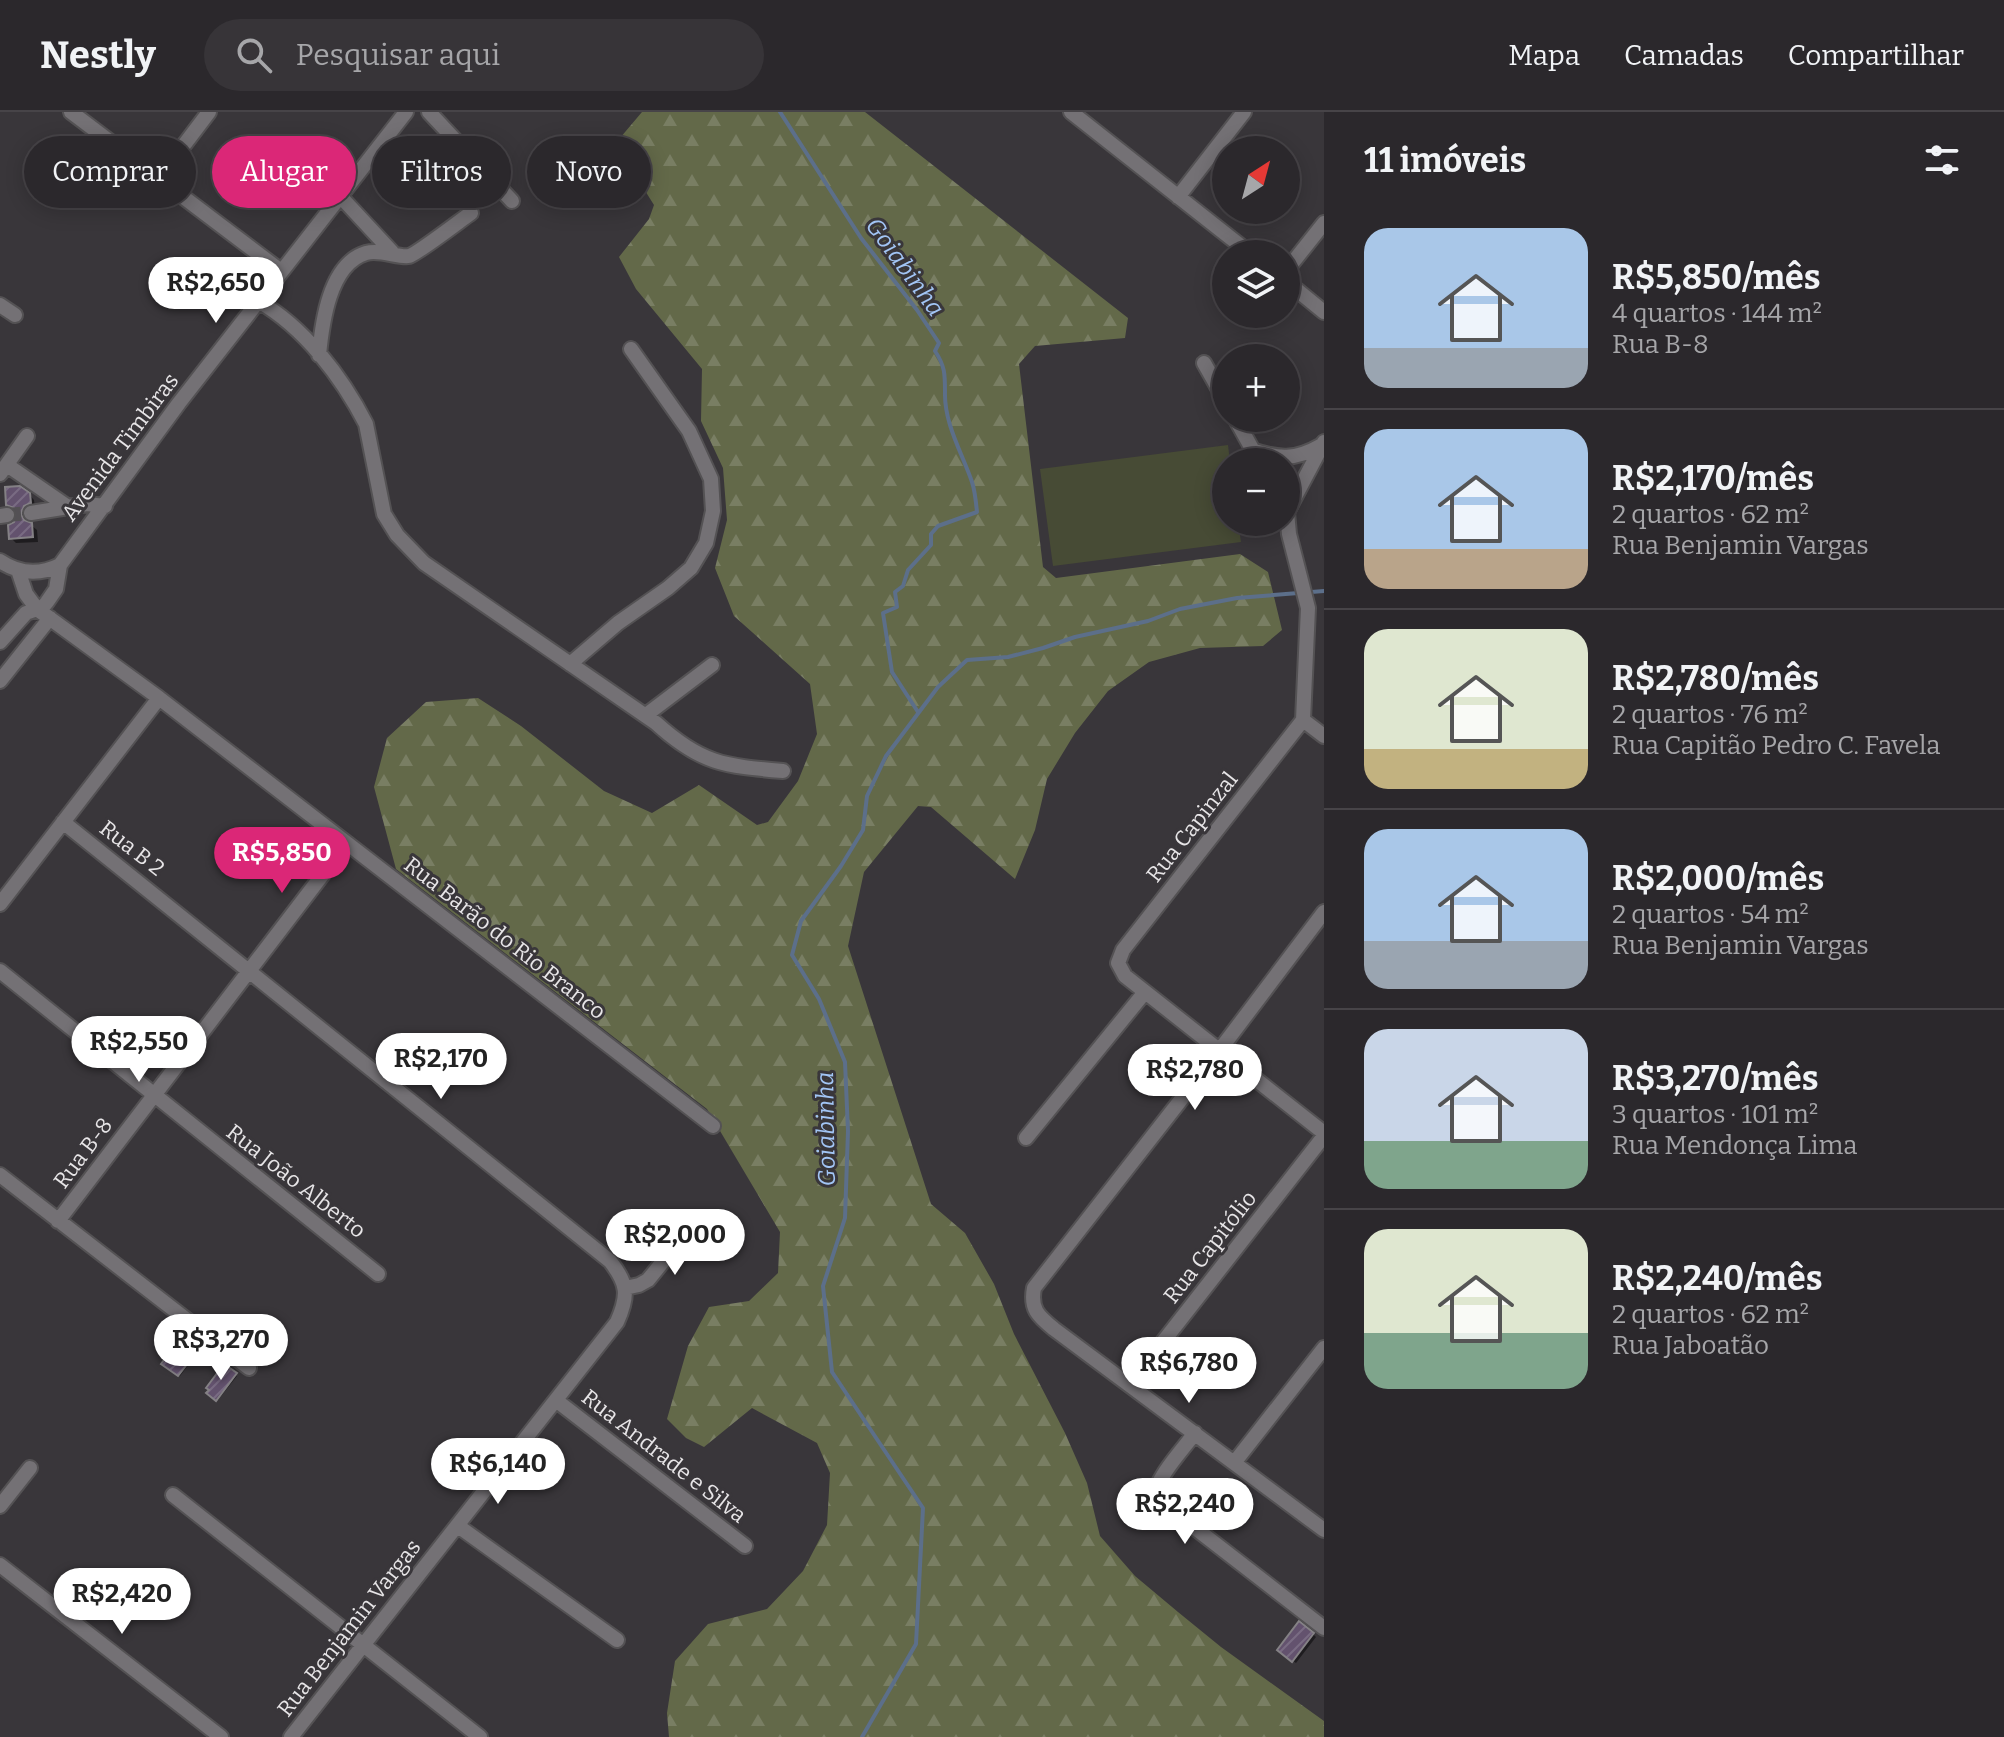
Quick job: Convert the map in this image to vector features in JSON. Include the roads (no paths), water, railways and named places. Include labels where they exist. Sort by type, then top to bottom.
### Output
[{"type":"street","points":[[71,112],[103,136]]},
{"type":"street","points":[[191,136],[209,112]]},
{"type":"street","name":"Avenida Timbiras","points":[[356,177],[406,112]]},
{"type":"street","points":[[429,112],[512,201]]},
{"type":"street","points":[[1073,112],[1233,240]]},
{"type":"street","points":[[1178,197],[1244,112]]},
{"type":"street","points":[[196,206],[281,271]]},
{"type":"street","name":"Avenida Timbiras","points":[[0,642],[26,613],[47,602],[56,589],[60,565],[258,301],[332,208]]},
{"type":"street","points":[[351,208],[392,252]]},
{"type":"street","points":[[319,355],[323,315],[334,283],[356,258],[368,252],[409,256],[471,213]]},
{"type":"street","points":[[1300,253],[1324,223]]},
{"type":"street","points":[[1300,292],[1324,312]]},
{"type":"street","points":[[258,301],[294,327],[319,355],[366,424],[384,514],[397,535],[424,563],[646,715],[698,756],[739,767],[783,771]]},
{"type":"street","points":[[0,305],[15,315]]},
{"type":"street","points":[[570,664],[691,568],[706,543],[713,511],[711,479],[689,431],[631,349]]},
{"type":"street","points":[[1204,363],[1212,377]]},
{"type":"street","points":[[27,436],[3,470],[68,507]]},
{"type":"street","points":[[1300,456],[1323,443]]},
{"type":"street","points":[[1300,485],[1323,443]]},
{"type":"street","points":[[31,513],[68,507],[105,506]]},
{"type":"street","points":[[1291,536],[1308,608],[1303,720],[1324,736]]},
{"type":"street","points":[[0,561],[18,570],[39,571],[60,565]]},
{"type":"street","name":"Rua Barão do Rio Branco","points":[[18,570],[26,594],[37,609],[159,698],[713,1126]]},
{"type":"street","points":[[0,681],[50,618]]},
{"type":"street","points":[[646,715],[712,665]]},
{"type":"street","points":[[0,904],[159,698]]},
{"type":"street","name":"Rua Capinzal","points":[[1145,992],[1125,976],[1118,963],[1123,950],[1303,720]]},
{"type":"street","name":"Rua B 2","points":[[63,822],[249,969]]},
{"type":"street","name":"Rua B-8","points":[[58,1221],[346,844]]},
{"type":"street","points":[[1324,912],[1034,1288],[1032,1300],[1035,1313],[1324,1530]]},
{"type":"street","points":[[249,969],[610,1261],[625,1288],[648,1280],[696,1221]]},
{"type":"street","name":"Rua João Alberto","points":[[0,971],[378,1274]]},
{"type":"street","points":[[1026,1138],[1145,992],[1324,1134]]},
{"type":"street","name":"Rua Capitólio","points":[[1130,1384],[1324,1134]]},
{"type":"street","points":[[0,1175],[249,1368]]},
{"type":"street","name":"Rua Benjamin Vargas","points":[[291,1737],[617,1322],[625,1304],[625,1288]]},
{"type":"street","points":[[1234,1463],[1324,1348]]},
{"type":"street","name":"Rua Andrade e Silva","points":[[557,1401],[745,1546]]},
{"type":"street","points":[[1195,1433],[1158,1483],[1153,1493],[1155,1497],[1324,1628]]},
{"type":"street","points":[[0,1506],[30,1468]]},
{"type":"street","points":[[173,1495],[480,1737]]},
{"type":"street","points":[[458,1526],[617,1640]]},
{"type":"street","points":[[0,1565],[221,1737]]},
{"type":"waterway","name":"Goiabinha","points":[[780,112],[861,238],[939,343],[935,351],[944,370],[947,415],[974,489],[977,512],[938,526],[931,534],[931,545],[908,570],[903,586],[895,592],[897,607],[883,613],[892,672],[918,712]]},
{"type":"waterway","name":"Goiabinha","points":[[862,1737],[916,1644],[923,1508],[832,1372],[823,1286],[845,1218],[848,1131],[845,1062],[819,999],[792,955],[801,921],[863,830],[867,796],[886,756],[938,687],[967,660],[1008,657],[1075,637],[1148,621],[1180,609],[1237,598],[1324,591]]},
{"type":"tunnel","points":[[7,515],[31,513]]}]
